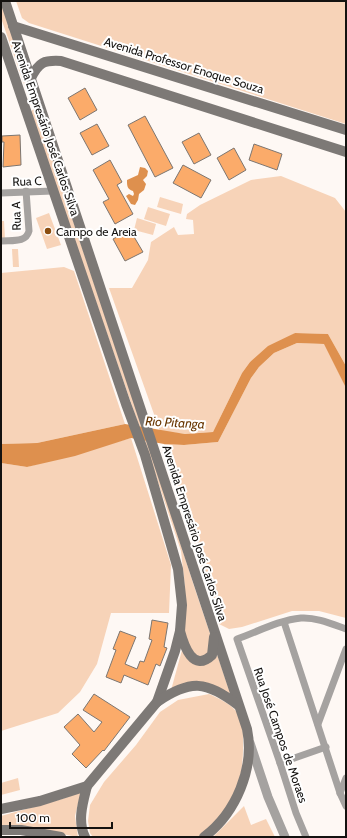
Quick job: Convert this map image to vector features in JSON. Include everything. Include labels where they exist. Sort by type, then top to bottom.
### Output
[{"type":"main road","name":"Avenida Empresário José Carlos Silva","points":[[5,1],[138,399],[238,705],[244,719],[249,739],[247,762],[242,785],[234,803],[217,826],[204,837]]},
{"type":"main road","name":"Avenida Professor Enoque Souza","points":[[13,26],[346,130]]},
{"type":"main road","name":"Avenida Empresário José Carlos Silva","points":[[1,38],[126,404],[145,455],[178,569],[181,599],[180,631],[175,651],[157,702],[87,786]]},
{"type":"main road","points":[[1,51],[8,59]]},
{"type":"main road","points":[[31,78],[37,67],[43,62],[49,60],[61,61],[346,152]]},
{"type":"main road","points":[[180,631],[188,652],[191,657],[197,660],[204,660],[212,655],[214,632]]},
{"type":"main road","points":[[157,702],[177,690],[197,686],[212,688],[238,705]]},
{"type":"main road","points":[[1,809],[40,801],[87,786],[81,816],[81,825],[85,837]]},
{"type":"main road","points":[[1,830],[19,834],[61,837]]},
{"type":"street","name":"Rua A","points":[[1,241],[24,239],[28,234],[26,191]]},
{"type":"street","name":"Rua C","points":[[1,193],[53,191]]},
{"type":"street","points":[[346,629],[313,619],[301,618],[284,622],[340,793],[346,806]]},
{"type":"street","name":"Rua José Campos de Moraes","points":[[284,622],[237,639],[296,814],[306,837]]},
{"type":"street","points":[[318,724],[346,649]]},
{"type":"street","points":[[249,739],[268,797],[285,837]]},
{"type":"street","points":[[280,763],[326,747]]},
{"type":"street","points":[[340,793],[346,778]]},
{"type":"shaded area","points":[[1,1],[29,86],[25,87],[1,18]]},
{"type":"shaded area","points":[[16,1],[346,1],[346,124],[29,23],[22,18]]},
{"type":"shaded area","points":[[34,109],[37,114],[150,449],[231,696],[208,686],[170,694],[185,639],[185,588],[181,551],[30,112]]},
{"type":"shaded area","points":[[140,167],[145,168],[148,171],[147,176],[143,180],[146,184],[144,190],[139,194],[135,205],[131,204],[126,196],[129,194],[133,196],[134,194],[128,187],[127,180],[138,175]]},
{"type":"shaded area","points":[[281,176],[335,198],[346,212],[346,366],[328,334],[295,333],[250,362],[242,373],[213,432],[185,434],[160,431],[109,288],[132,288],[148,260],[151,242],[174,227],[178,235],[194,234],[193,220],[186,219],[187,214],[200,205],[251,180]]},
{"type":"shaded area","points":[[160,197],[183,204],[181,214],[157,207]]},
{"type":"shaded area","points":[[148,207],[170,214],[166,226],[144,219]]},
{"type":"shaded area","name":"Campo de Areia","points":[[49,213],[61,245],[47,249],[36,218]]},
{"type":"shaded area","points":[[137,218],[156,224],[153,235],[134,230]]},
{"type":"shaded area","points":[[1,221],[4,221],[5,239],[1,239]]},
{"type":"shaded area","points":[[12,249],[18,249],[19,267],[13,267]]},
{"type":"shaded area","points":[[64,267],[74,271],[125,424],[37,443],[1,444],[1,273]]},
{"type":"shaded area","name":"Rio Pitanga","points":[[295,333],[328,334],[346,366],[346,388],[324,344],[297,343],[274,353],[259,367],[251,378],[218,442],[184,445],[164,444],[131,438],[75,456],[27,467],[1,463],[1,444],[37,443],[125,424],[185,434],[213,432],[242,373],[250,362],[268,346]]},
{"type":"shaded area","points":[[297,343],[325,344],[346,388],[346,618],[319,611],[292,611],[242,627],[229,629],[219,624],[164,444],[184,445],[218,442],[251,378],[259,367],[274,353]]},
{"type":"shaded area","points":[[131,438],[171,565],[169,613],[111,613],[97,664],[80,692],[58,713],[1,731],[1,463],[27,467]]},
{"type":"shaded area","points":[[209,694],[233,707],[240,717],[243,730],[243,756],[238,784],[228,808],[220,819],[198,837],[93,837],[90,833],[88,821],[90,805],[104,782],[136,745],[160,712],[178,700]]},
{"type":"shaded area","points":[[18,778],[20,790],[1,795],[1,783]]},
{"type":"shaded area","points":[[81,792],[75,816],[78,837],[24,827],[1,828],[1,816],[62,799]]},
{"type":"shaded area","points":[[244,806],[251,825],[266,819],[275,837],[213,837]]},
{"type":"building","points":[[85,88],[97,110],[80,120],[68,98]]},
{"type":"building","points":[[145,116],[173,168],[155,177],[128,125]]},
{"type":"building","points":[[97,124],[109,146],[92,155],[80,133]]},
{"type":"building","points":[[199,133],[211,155],[194,164],[182,142]]},
{"type":"building","points":[[20,135],[21,165],[3,167],[4,142],[2,142],[2,136]]},
{"type":"building","points":[[254,144],[282,154],[277,170],[249,160]]},
{"type":"building","points":[[234,148],[246,170],[229,180],[217,158]]},
{"type":"building","points":[[110,160],[122,182],[117,185],[133,214],[115,224],[103,202],[109,199],[93,170]]},
{"type":"building","points":[[183,165],[211,180],[201,198],[173,183]]},
{"type":"building","points":[[130,230],[143,252],[125,261],[113,239]]},
{"type":"building","points":[[152,620],[168,623],[164,647],[167,648],[160,666],[156,664],[148,685],[124,675],[121,683],[106,677],[116,650],[113,649],[120,631],[136,637],[125,664],[137,669],[140,661],[144,662],[152,640],[149,639]]},
{"type":"building","points":[[94,694],[130,717],[104,751],[103,750],[86,768],[72,754],[80,745],[64,727],[78,714],[94,732],[102,722],[83,710]]},
{"type":"place","name":"Campo de Areia","points":[[48,231]]}]
